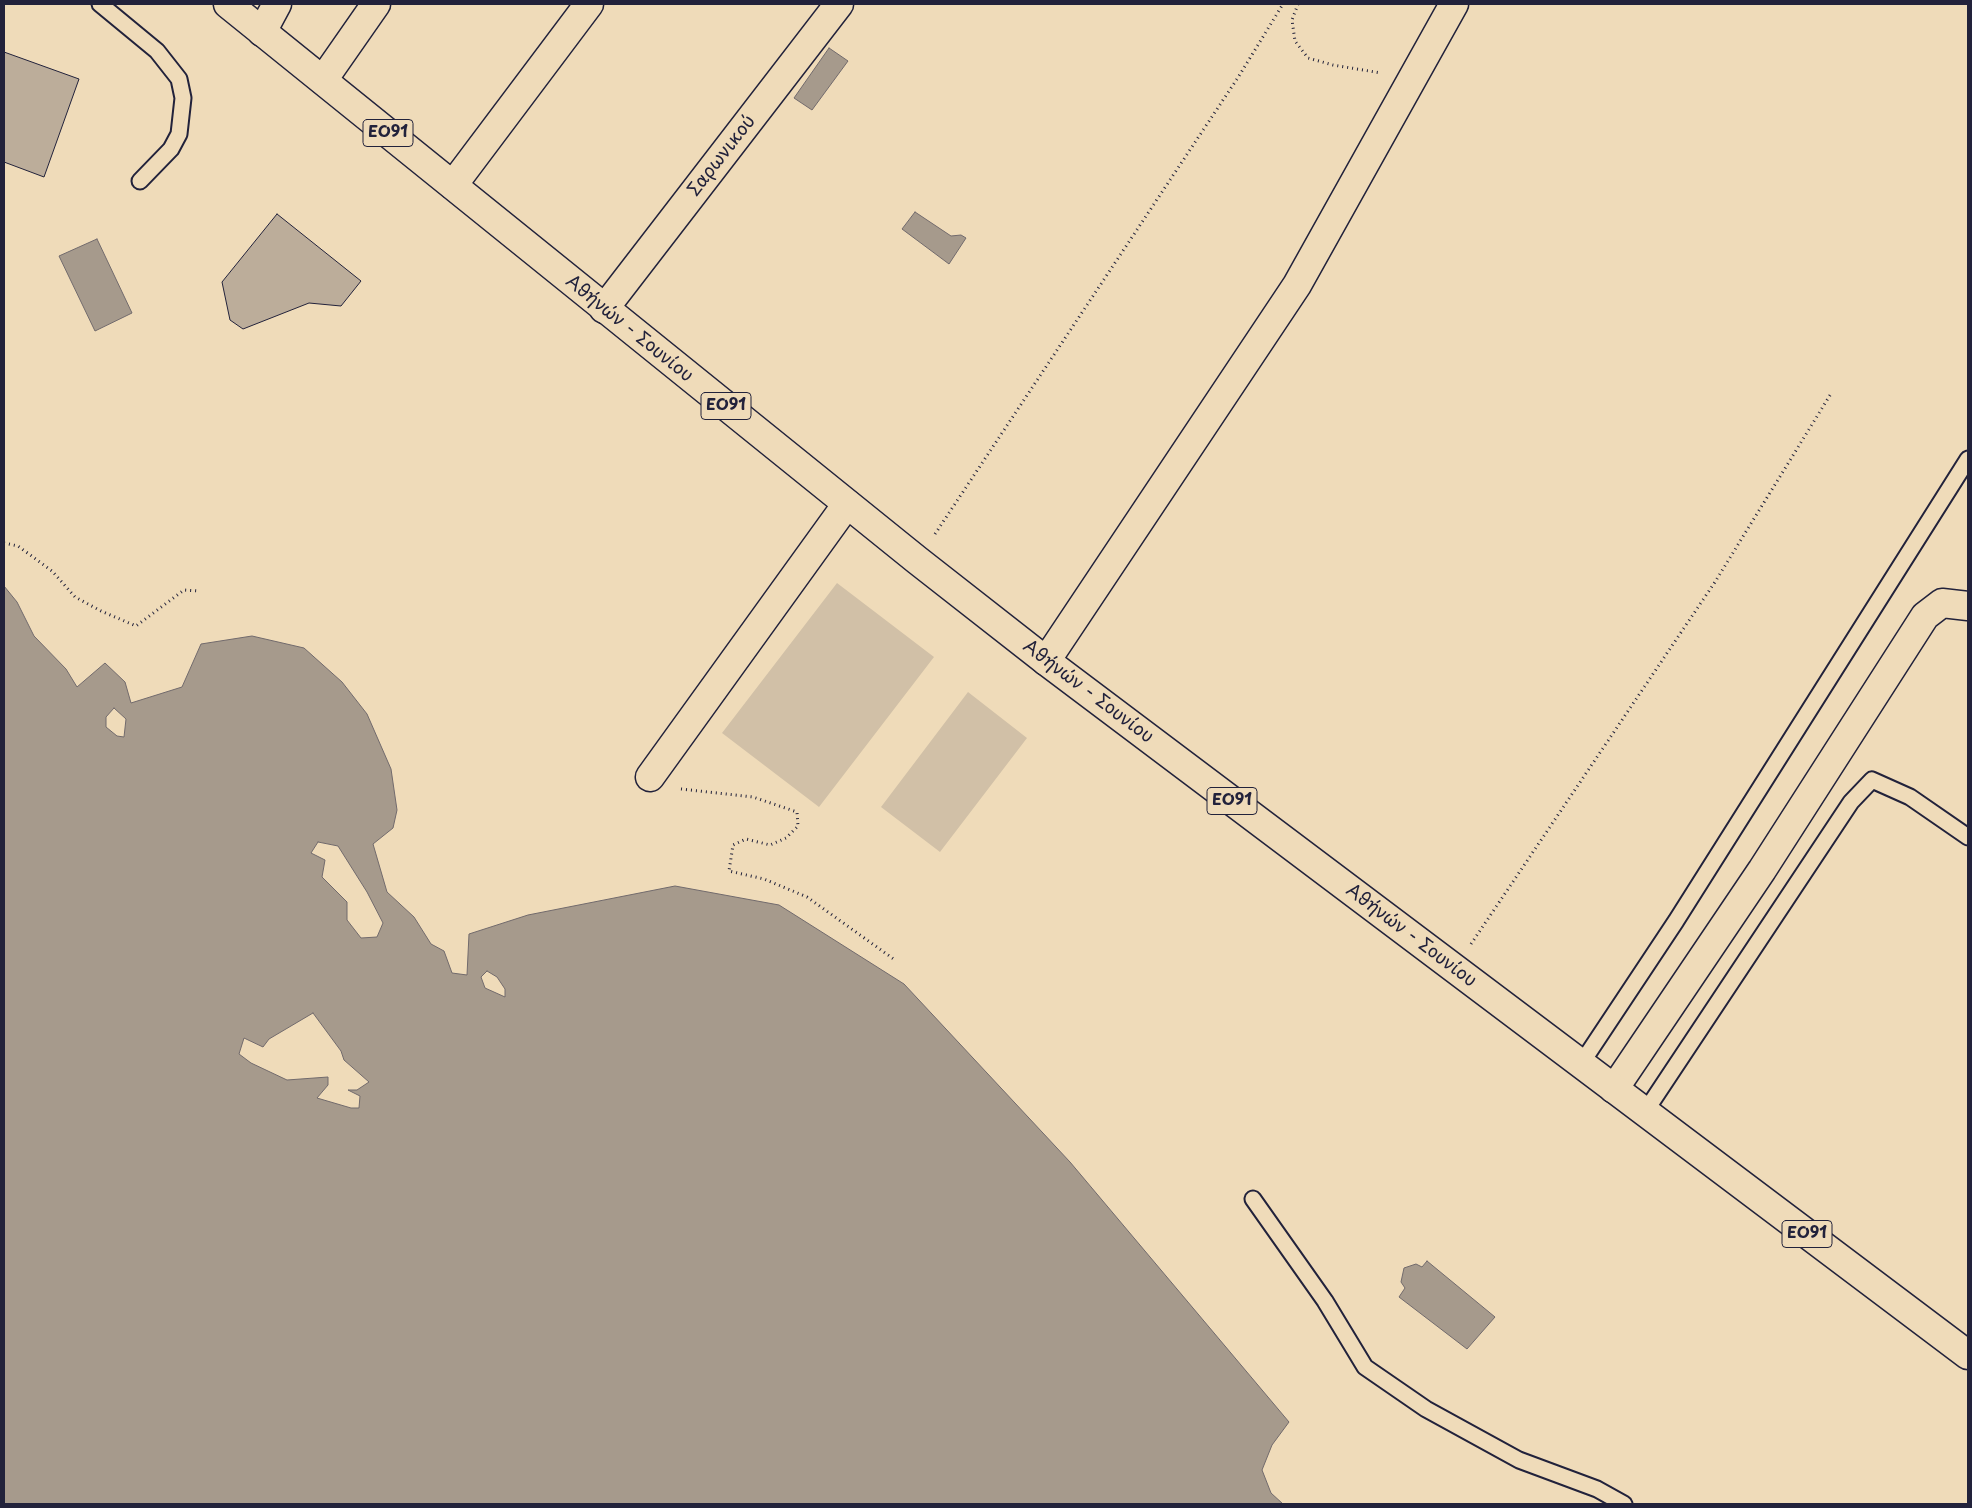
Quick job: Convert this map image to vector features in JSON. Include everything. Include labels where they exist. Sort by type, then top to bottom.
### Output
[{"type":"street","name":"Αθήνών - Σουνίου","points":[[228,4],[604,309],[1046,661],[1968,1355]]},
{"type":"street","points":[[262,32],[277,4]]},
{"type":"street","points":[[323,80],[376,4]]},
{"type":"street","points":[[453,185],[589,4]]},
{"type":"street","name":"Σαρωνικού","points":[[604,309],[839,4]]},
{"type":"street","points":[[1046,661],[1296,285],[1411,84],[1454,4]]},
{"type":"street","points":[[650,777],[847,504]]},
{"type":"street","points":[[1614,1089],[1762,870],[1925,616],[1942,603],[1968,606]]},
{"type":"lane","points":[[100,4],[157,51],[179,79],[183,98],[178,134],[171,149],[140,181]]},
{"type":"lane","points":[[1581,1064],[1681,913],[1968,459]]},
{"type":"lane","points":[[1645,1112],[1852,802],[1872,780],[1910,797],[1968,837]]},
{"type":"lane","points":[[1253,1199],[1326,1301],[1365,1367],[1426,1409],[1519,1460],[1597,1489],[1624,1504]]},
{"type":"path","points":[[917,560],[1239,76],[1283,4]]},
{"type":"path","points":[[1298,4],[1292,20],[1295,41],[1308,58],[1333,65],[1376,72],[1411,84]]},
{"type":"path","points":[[1454,969],[1714,582],[1832,392]]},
{"type":"path","points":[[4,543],[18,546],[52,571],[75,597],[136,626],[184,590],[198,591]]},
{"type":"path","points":[[650,777],[676,789],[753,797],[797,812],[798,826],[786,838],[770,845],[746,839],[733,845],[728,871],[764,879],[807,897],[895,960]]},
{"type":"shaded area","points":[[829,48],[848,61],[812,110],[794,98]]},
{"type":"shaded area","points":[[915,212],[951,236],[961,235],[966,238],[949,264],[902,229]]},
{"type":"shaded area","points":[[97,239],[132,313],[95,331],[59,256]]},
{"type":"shaded area","points":[[837,583],[934,657],[819,807],[722,733]]},
{"type":"shaded area","points":[[4,586],[17,602],[34,636],[66,669],[77,687],[105,663],[125,682],[131,703],[182,687],[201,644],[252,636],[304,648],[342,682],[367,714],[391,769],[397,810],[393,828],[373,844],[387,892],[414,917],[431,944],[444,951],[452,973],[467,975],[469,934],[528,915],[675,886],[779,905],[904,984],[1070,1162],[1289,1422],[1272,1445],[1262,1470],[1271,1493],[1283,1504],[4,1504]],"holes":[[[114,708],[126,719],[124,737],[117,736],[106,727],[106,717]],[[318,842],[338,846],[367,892],[383,923],[377,937],[361,938],[347,920],[347,902],[322,877],[325,860],[311,853]],[[487,971],[497,977],[505,989],[505,997],[485,988],[481,977]],[[313,1013],[341,1051],[344,1060],[369,1082],[357,1090],[348,1090],[360,1096],[359,1108],[351,1108],[317,1098],[328,1085],[328,1077],[287,1080],[251,1063],[239,1054],[244,1038],[263,1047],[269,1039]]]},
{"type":"shaded area","points":[[968,692],[1027,738],[940,852],[881,807]]},
{"type":"shaded area","points":[[1427,1261],[1495,1317],[1467,1349],[1399,1297],[1405,1288],[1401,1282],[1404,1268],[1416,1264],[1422,1267]]},
{"type":"building","points":[[4,52],[79,79],[44,177],[4,162]]},
{"type":"building","points":[[277,214],[361,281],[341,306],[309,303],[243,329],[230,320],[222,282]]}]
